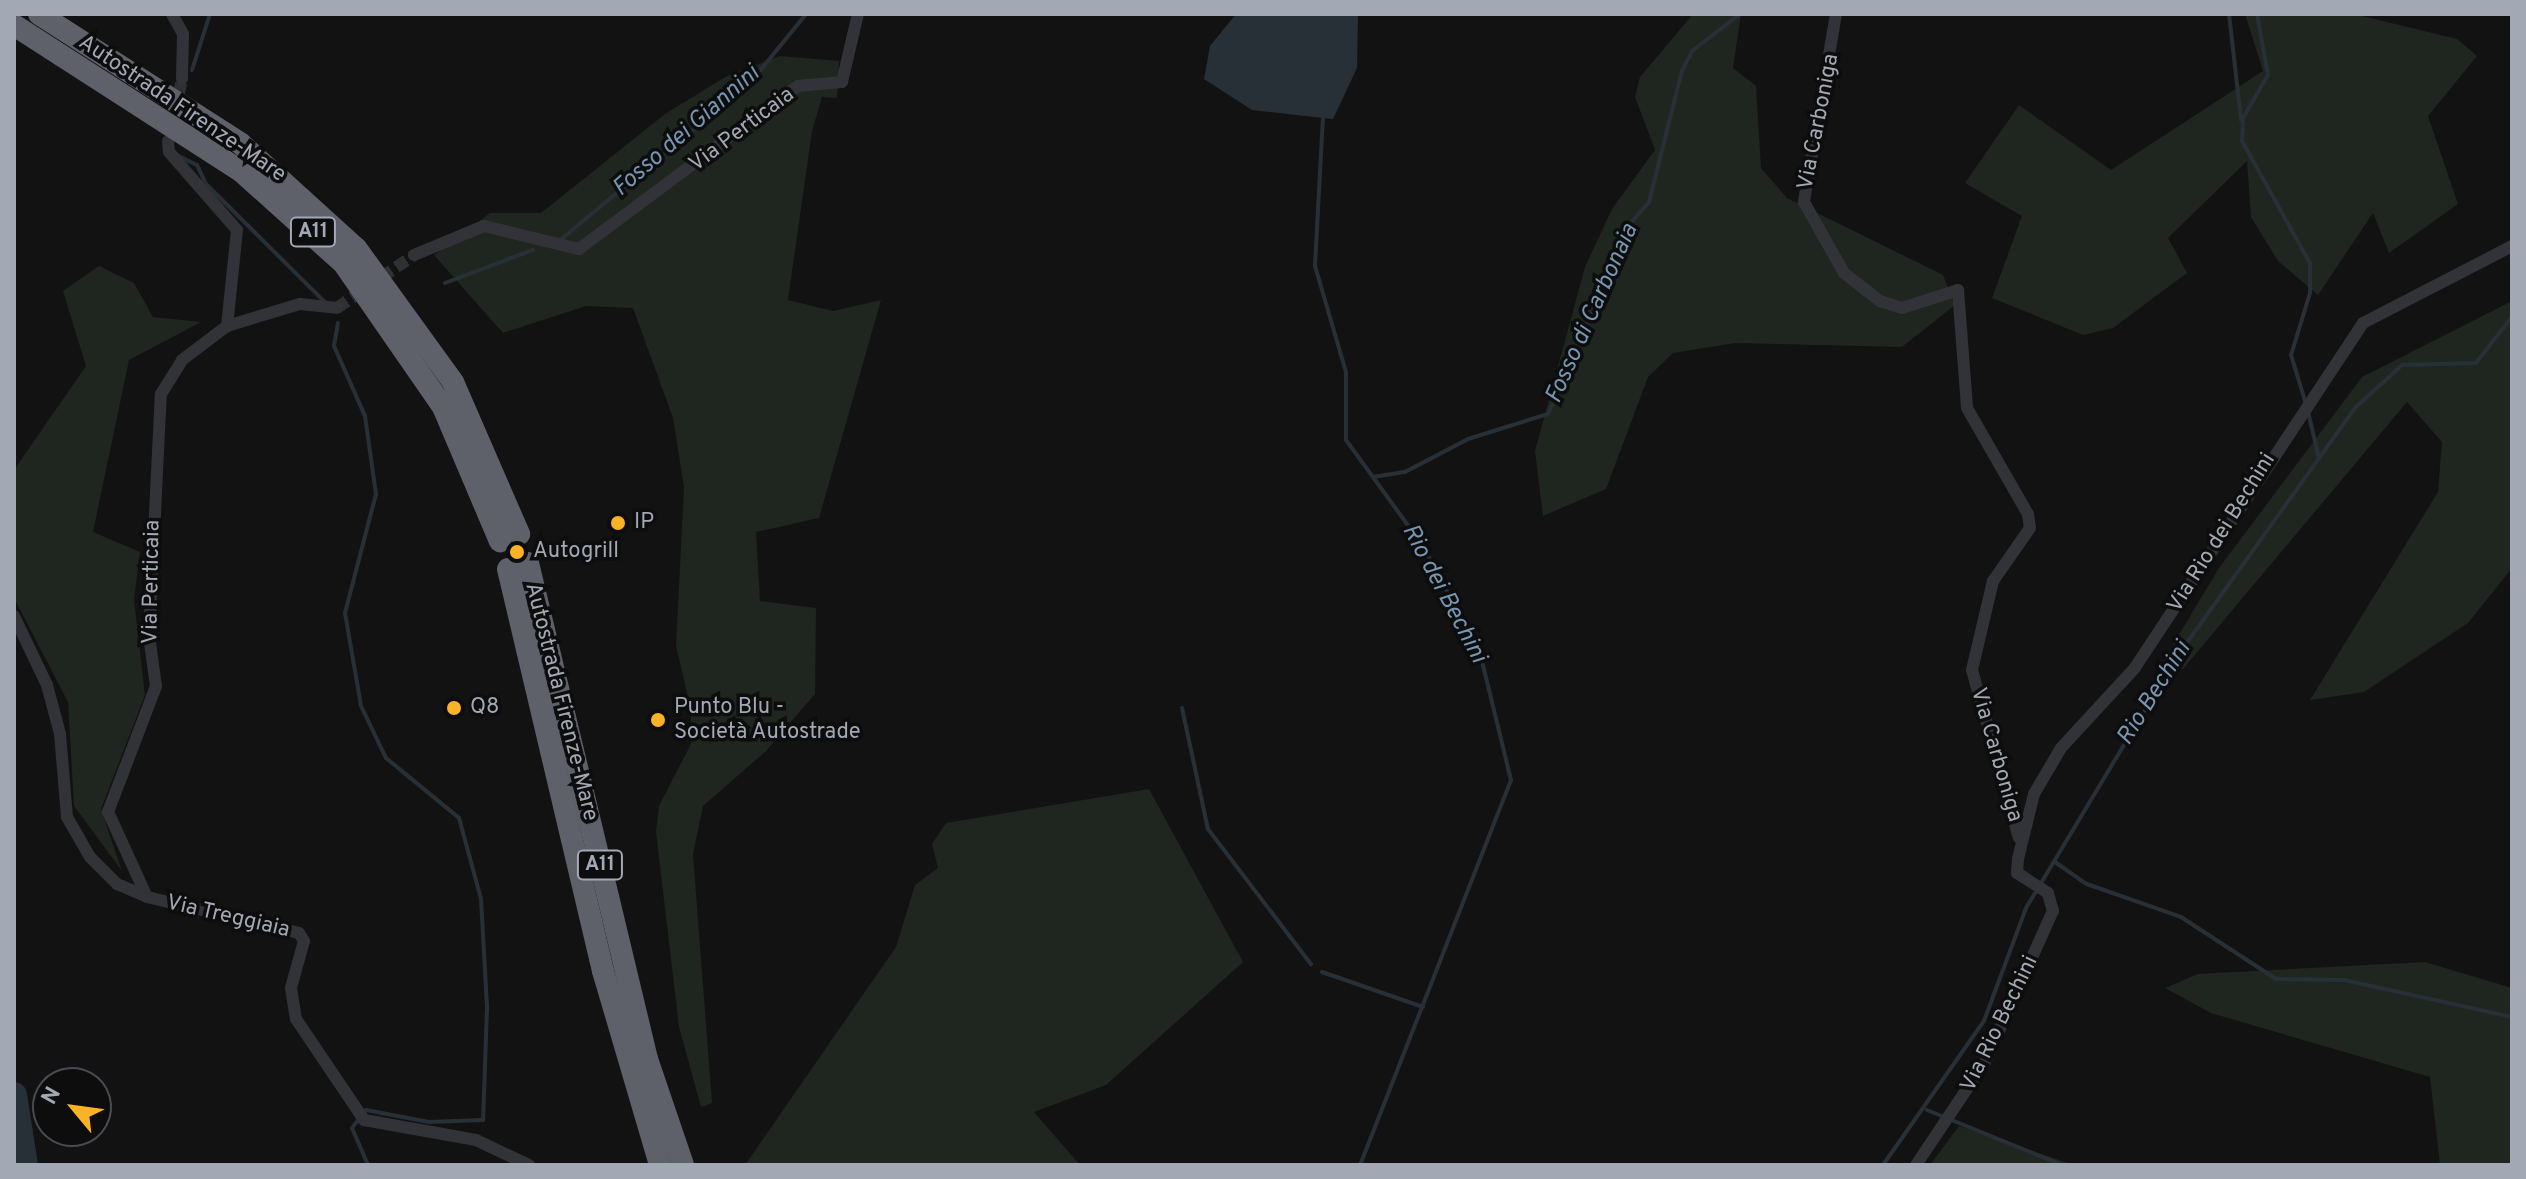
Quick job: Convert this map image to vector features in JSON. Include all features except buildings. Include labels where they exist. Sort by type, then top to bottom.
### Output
[{"type":"highway","name":"Autostrada Firenze-Mare","points":[[14,25],[242,172],[344,264],[443,407],[510,537],[450,376],[356,248],[240,143],[39,14]]},
{"type":"highway","name":"Autostrada Firenze-Mare","points":[[660,1165],[603,971],[518,566],[644,1045],[683,1165]]},
{"type":"street","points":[[172,14],[183,34],[182,79]]},
{"type":"street","name":"Via Perticaia","points":[[414,255],[484,226],[579,249],[798,86],[842,82],[858,14]]},
{"type":"street","name":"Via Carboniga","points":[[1836,14],[1804,202],[1844,273],[1880,301],[1902,308],[1958,290],[1967,408],[2028,514],[2030,528],[1993,581],[1972,670],[2019,838]]},
{"type":"street","points":[[168,141],[169,152],[237,230],[227,326]]},
{"type":"street","name":"Via Rio dei Bechini","points":[[2031,884],[2017,873],[2019,838],[2061,748],[2134,669],[2363,323],[2512,246]]},
{"type":"street","name":"Via Perticaia","points":[[147,897],[108,812],[156,686],[149,636],[161,394],[182,360],[227,326],[300,304],[337,308]]},
{"type":"street","name":"Via Treggiaia","points":[[14,616],[47,685],[67,817],[117,884],[147,897],[299,933],[304,941],[291,988],[296,1019],[364,1120],[476,1140],[529,1165]]},
{"type":"street","name":"Via Rio Bechini","points":[[1916,1165],[1985,1062],[2053,911],[2048,893],[2031,884]]},
{"type":"shaded area","points":[[1236,14],[1358,14],[1357,68],[1333,119],[1252,110],[1204,79],[1210,46]]},
{"type":"shaded area","points":[[1693,14],[1741,14],[1733,68],[1756,86],[1761,168],[1787,198],[1943,275],[1955,305],[1902,347],[1735,343],[1673,353],[1648,377],[1606,489],[1543,516],[1535,451],[1585,267],[1612,209],[1655,150],[1635,97],[1640,77]]},
{"type":"shaded area","points":[[2245,14],[2354,14],[2457,39],[2477,56],[2428,116],[2458,204],[2389,253],[2373,213],[2318,295],[2278,261],[2251,217],[2247,161],[2168,238],[2187,273],[2113,328],[2083,335],[1992,298],[2022,216],[1965,183],[2019,105],[2111,170],[2263,71]]},
{"type":"shaded area","points":[[780,56],[839,61],[837,98],[822,97],[812,131],[788,300],[833,311],[881,300],[819,518],[756,532],[760,601],[816,608],[815,694],[766,751],[703,806],[693,854],[712,1103],[701,1107],[679,1027],[656,832],[659,806],[691,744],[691,710],[676,646],[684,487],[673,418],[633,308],[586,306],[503,333],[434,255],[490,213],[541,213],[665,114],[727,76]]},
{"type":"shaded area","points":[[99,266],[134,283],[153,317],[201,322],[129,360],[93,532],[140,552],[134,600],[145,695],[101,809],[122,871],[74,806],[68,702],[14,598],[14,470],[86,366],[63,291]]},
{"type":"shaded area","points":[[2512,301],[2512,568],[2468,623],[2364,692],[2310,700],[2438,492],[2442,442],[2407,402],[2183,669],[2159,668],[2219,568],[2362,377]]},
{"type":"shaded area","points":[[1149,789],[1243,962],[1106,1085],[1034,1112],[1080,1165],[745,1165],[896,947],[915,885],[938,868],[932,844],[946,823]]},
{"type":"shaded area","points":[[2425,962],[2512,988],[2512,1165],[2440,1165],[2430,1077],[2211,1013],[2165,988],[2198,974]]},
{"type":"shaded area","points":[[1959,1126],[2074,1165],[1930,1165]]},
{"type":"waterway","points":[[192,70],[210,14]]},
{"type":"waterway","name":"Fosso dei Giannini","points":[[560,240],[750,83],[806,14]]},
{"type":"waterway","name":"Fosso di Carbonaia","points":[[1373,477],[1405,472],[1468,439],[1548,414],[1630,224],[1649,202],[1682,71],[1692,51],[1740,14]]},
{"type":"waterway","points":[[2229,14],[2241,120]]},
{"type":"waterway","points":[[2257,14],[2268,75],[2243,118],[2242,141],[2310,263],[2310,293],[2291,355],[2306,404]]},
{"type":"waterway","name":"Rio dei Bechini","points":[[1323,117],[1315,266],[1346,372],[1346,440],[1423,546],[1480,653],[1511,780],[1360,1165]]},
{"type":"waterway","points":[[177,155],[197,165],[206,184],[325,302]]},
{"type":"waterway","name":"Fosso dei Giannini","points":[[445,283],[533,250]]},
{"type":"waterway","name":"Rio Bechini","points":[[1883,1165],[1984,1021],[2026,908],[2176,658],[2356,407],[2402,365],[2476,363],[2512,317]]},
{"type":"waterway","name":"Fosso dei Giannini","points":[[338,323],[334,346],[365,416],[376,494],[345,613],[361,706],[386,758],[459,818],[481,899],[487,1008],[483,1120],[429,1122],[366,1110],[352,1128],[368,1165]]},
{"type":"waterway","points":[[2308,412],[2319,458]]},
{"type":"waterway","points":[[1182,708],[1208,829],[1311,964]]},
{"type":"waterway","points":[[2055,862],[2087,884],[2181,917],[2276,979],[2344,980],[2512,1017]]},
{"type":"waterway","points":[[1322,972],[1423,1007]]},
{"type":"waterway","points":[[14,1095],[25,1165]]},
{"type":"waterway","points":[[1927,1110],[2062,1165]]},
{"type":"tunnel","points":[[171,130],[182,79]]},
{"type":"tunnel","points":[[337,308],[414,255]]},
{"type":"place","name":"IP","points":[[618,523]]},
{"type":"place","name":"Autogrill","points":[[517,552]]},
{"type":"place","name":"Q8","points":[[454,708]]},
{"type":"place","name":"Punto Blu - Società Autostrade","points":[[658,720]]}]
